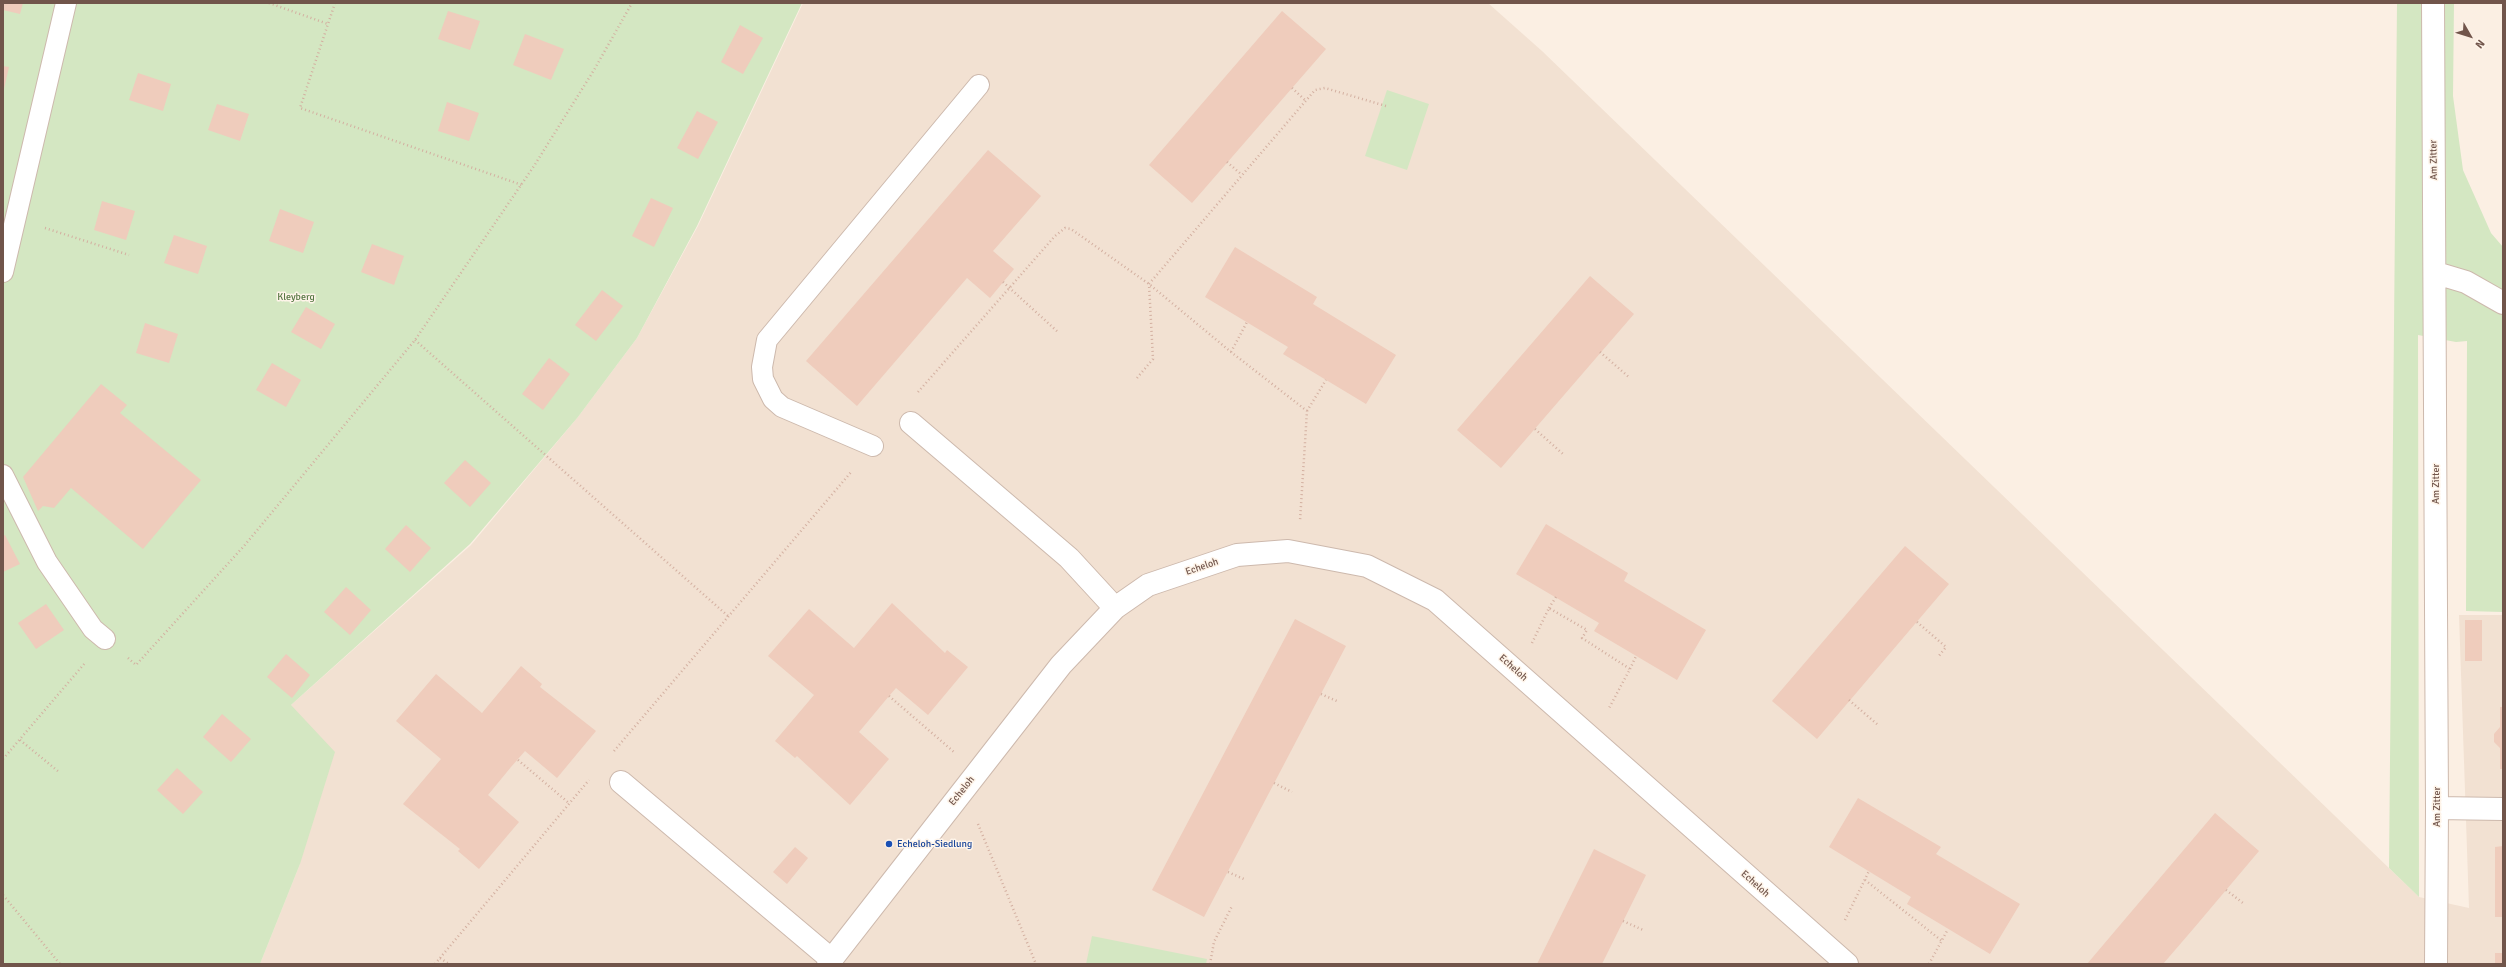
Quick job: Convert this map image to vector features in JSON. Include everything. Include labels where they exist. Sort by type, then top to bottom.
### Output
[{"type":"street","name":"Am Zitter","points":[[2433,3],[2436,273],[2436,964]]},
{"type":"street","points":[[2436,273],[2466,282],[2503,303]]},
{"type":"street","points":[[910,423],[1069,558],[1115,608]]},
{"type":"street","name":"Echeloh","points":[[621,782],[830,962],[1060,665],[1115,608],[1148,585],[1237,555],[1288,550],[1367,566],[1401,581],[1450,611],[1830,951],[1847,964]]},
{"type":"street","points":[[2437,808],[2503,809]]},
{"type":"lane","points":[[3,272],[66,3]]},
{"type":"lane","points":[[873,446],[782,407],[773,399],[763,379],[762,367],[767,340],[979,85]]},
{"type":"lane","points":[[3,475],[47,562],[93,629],[105,639]]},
{"type":"path","points":[[269,3],[328,24]]},
{"type":"path","points":[[335,3],[300,108],[522,185]]},
{"type":"path","points":[[3,759],[105,639],[136,665],[244,546],[415,340],[522,185],[594,70],[632,3]]},
{"type":"path","points":[[1292,88],[1306,101]]},
{"type":"path","points":[[1137,378],[1153,359],[1149,284],[1316,90],[1325,88],[1386,106]]},
{"type":"path","points":[[1227,162],[1242,175]]},
{"type":"path","points":[[16,219],[129,255]]},
{"type":"path","points":[[917,394],[1055,236],[1065,228],[1081,235],[1149,284],[1231,352],[1307,411]]},
{"type":"path","points":[[1004,282],[1059,333]]},
{"type":"path","points":[[1231,352],[1246,322]]},
{"type":"path","points":[[415,340],[728,616]]},
{"type":"path","points":[[1600,352],[1630,378]]},
{"type":"path","points":[[1298,552],[1307,411],[1326,380]]},
{"type":"path","points":[[1535,429],[1563,454]]},
{"type":"path","points":[[612,753],[873,446]]},
{"type":"path","points":[[1518,672],[1549,608],[1556,597]]},
{"type":"path","points":[[1549,608],[1587,630],[1582,638],[1630,669]]},
{"type":"path","points":[[1917,622],[1946,647],[1938,657]]},
{"type":"path","points":[[1593,739],[1636,656]]},
{"type":"path","points":[[1321,694],[1339,702]]},
{"type":"path","points":[[889,696],[977,772]]},
{"type":"path","points":[[1849,700],[1878,725]]},
{"type":"path","points":[[20,740],[59,772]]},
{"type":"path","points":[[518,760],[570,804]]},
{"type":"path","points":[[435,964],[593,776]]},
{"type":"path","points":[[1274,783],[1292,792]]},
{"type":"path","points":[[963,789],[1036,964]]},
{"type":"path","points":[[1830,951],[1869,871]]},
{"type":"path","points":[[1228,872],[1246,880]]},
{"type":"path","points":[[1865,880],[1942,941]]},
{"type":"path","points":[[2226,890],[2243,903]]},
{"type":"path","points":[[3,895],[60,964]]},
{"type":"path","points":[[1210,964],[1214,942],[1232,906]]},
{"type":"path","points":[[1623,921],[1643,930]]},
{"type":"path","points":[[1929,964],[1948,929]]},
{"type":"path","points":[[440,958],[449,964]]},
{"type":"shaded area","points":[[803,3],[1488,3],[1542,51],[2419,897],[2469,908],[2459,615],[2503,615],[2503,964],[260,964],[300,864],[291,705],[471,545],[578,417],[637,338],[698,226]]},
{"type":"green space","name":"Kleyberg","points":[[3,3],[802,3],[697,226],[637,338],[578,417],[470,544],[291,705],[335,752],[300,864],[260,964],[3,964]]},
{"type":"green space","points":[[2397,3],[2454,3],[2453,96],[2463,170],[2491,233],[2503,247],[2503,612],[2466,611],[2467,341],[2456,342],[2418,335],[2419,897],[2389,868]]},
{"type":"green space","points":[[1387,90],[1429,104],[1407,170],[1365,156]]},
{"type":"green space","points":[[1092,936],[1207,959],[1206,964],[1086,964]]},
{"type":"building","points":[[3,3],[23,3],[20,14],[3,10]]},
{"type":"building","points":[[448,11],[480,21],[470,50],[438,39]]},
{"type":"building","points":[[1282,11],[1326,49],[1192,203],[1149,165]]},
{"type":"building","points":[[740,25],[763,38],[743,74],[721,62]]},
{"type":"building","points":[[525,34],[564,49],[551,80],[513,65]]},
{"type":"building","points":[[3,66],[9,67],[4,89],[3,89]]},
{"type":"building","points":[[138,73],[171,84],[163,111],[129,100]]},
{"type":"building","points":[[447,102],[479,113],[469,141],[438,131]]},
{"type":"building","points":[[217,104],[249,114],[240,141],[208,130]]},
{"type":"building","points":[[697,111],[718,122],[698,159],[677,148]]},
{"type":"building","points":[[988,150],[1041,196],[993,251],[1014,269],[990,298],[967,278],[857,406],[806,361]]},
{"type":"building","points":[[651,198],[673,208],[654,247],[632,236]]},
{"type":"building","points":[[102,201],[135,211],[126,240],[94,230]]},
{"type":"building","points":[[280,209],[314,222],[303,253],[269,241]]},
{"type":"building","points":[[174,235],[207,246],[198,274],[164,263]]},
{"type":"building","points":[[372,244],[404,256],[394,285],[361,272]]},
{"type":"building","points":[[1235,247],[1317,297],[1313,304],[1396,355],[1366,404],[1283,354],[1288,347],[1205,297]]},
{"type":"building","points":[[1590,276],[1634,314],[1501,468],[1457,430]]},
{"type":"building","points":[[602,290],[623,306],[596,341],[575,325]]},
{"type":"building","points":[[306,307],[335,324],[321,349],[291,332]]},
{"type":"building","points":[[145,323],[178,334],[169,363],[136,353]]},
{"type":"building","points":[[549,358],[570,374],[543,410],[522,394]]},
{"type":"building","points":[[272,363],[301,380],[286,407],[256,390]]},
{"type":"building","points":[[101,384],[127,405],[120,413],[201,480],[143,549],[71,488],[54,508],[43,506],[38,511],[23,477]]},
{"type":"building","points":[[465,460],[491,483],[470,507],[444,483]]},
{"type":"building","points":[[1546,524],[1628,573],[1624,581],[1706,630],[1677,680],[1594,631],[1599,623],[1516,574]]},
{"type":"building","points":[[406,525],[431,548],[410,572],[385,549]]},
{"type":"building","points":[[5,535],[20,564],[3,572],[3,536]]},
{"type":"building","points":[[1905,546],[1949,584],[1817,739],[1772,701]]},
{"type":"building","points":[[346,587],[371,610],[350,635],[324,612]]},
{"type":"building","points":[[892,603],[945,653],[947,650],[968,667],[928,715],[896,688],[889,696],[859,732],[889,759],[850,805],[797,756],[795,758],[775,741],[814,695],[768,656],[809,609],[854,648]]},
{"type":"building","points":[[46,604],[64,630],[36,649],[18,623]]},
{"type":"building","points":[[1295,619],[1346,646],[1204,917],[1152,890]]},
{"type":"building","points":[[2465,620],[2482,620],[2482,661],[2465,661]]},
{"type":"building","points":[[286,654],[310,675],[292,698],[267,677]]},
{"type":"building","points":[[521,666],[542,684],[540,687],[596,731],[557,778],[525,751],[511,767],[488,795],[519,822],[479,869],[458,851],[460,849],[403,804],[441,759],[396,721],[436,674],[482,713]]},
{"type":"building","points":[[2500,707],[2503,707],[2503,769],[2500,769],[2500,748],[2494,742],[2494,734],[2500,727]]},
{"type":"building","points":[[222,714],[251,739],[231,762],[203,737]]},
{"type":"building","points":[[177,768],[203,792],[183,814],[157,790]]},
{"type":"building","points":[[1858,798],[1941,847],[1936,854],[2020,904],[1990,954],[1907,904],[1911,897],[1829,847]]},
{"type":"building","points":[[2215,813],[2259,851],[2194,928],[2163,964],[2087,964]]},
{"type":"building","points":[[2503,846],[2503,917],[2495,917],[2495,847]]},
{"type":"building","points":[[795,847],[808,858],[787,884],[773,872]]},
{"type":"building","points":[[1594,849],[1646,875],[1602,964],[1537,964]]},
{"type":"building","points":[[2495,953],[2503,953],[2503,964],[2495,964]]},
{"type":"place","name":"Echeloh-Siedlung","points":[[889,844]]}]
